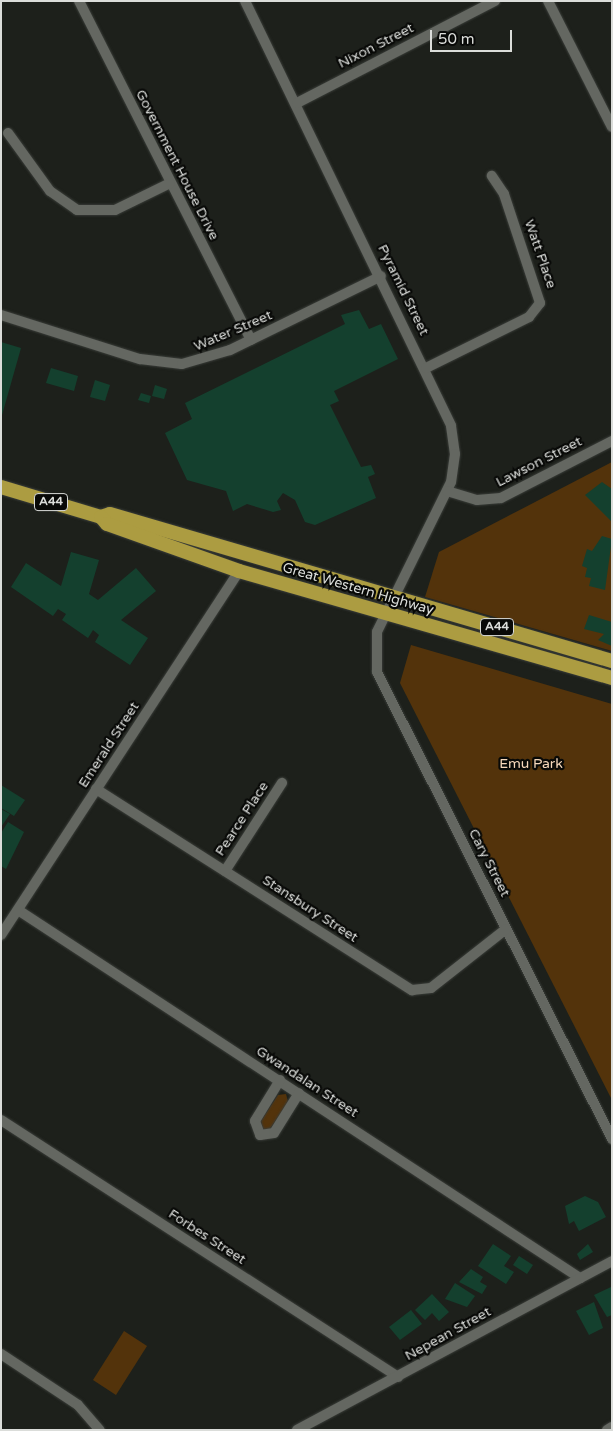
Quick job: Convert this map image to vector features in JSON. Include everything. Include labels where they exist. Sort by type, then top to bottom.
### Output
[{"type":"highway","name":"Great Western Highway","points":[[1,487],[101,517],[107,524],[239,571],[612,678]]},
{"type":"highway","name":"Great Western Highway","points":[[101,517],[110,514],[612,661]]},
{"type":"street","name":"Government House Drive","points":[[79,1],[170,184],[251,340]]},
{"type":"street","name":"Pyramid Street","points":[[245,1],[297,103],[446,410],[455,444],[447,491],[396,598]]},
{"type":"street","name":"Nixon Street","points":[[297,103],[495,1]]},
{"type":"street","points":[[548,1],[612,128]]},
{"type":"street","points":[[8,133],[50,191],[78,210],[115,210],[170,184]]},
{"type":"street","name":"Watt Place","points":[[426,368],[529,318],[540,303],[504,194],[492,176]]},
{"type":"street","name":"Water Street","points":[[1,315],[168,364],[209,359],[381,276]]},
{"type":"street","name":"Lawson Street","points":[[447,491],[477,500],[501,498],[612,441]]},
{"type":"street","name":"Emerald Street","points":[[1,935],[239,571]]},
{"type":"street","name":"Cary Street","points":[[396,598],[385,614],[374,649],[377,672],[612,1139]]},
{"type":"street","name":"Pearce Place","points":[[225,871],[282,783]]},
{"type":"street","name":"Stansbury Street","points":[[96,789],[417,992],[431,988],[506,929]]},
{"type":"street","name":"Gwandalan Street","points":[[18,910],[580,1278]]},
{"type":"street","points":[[280,1080],[255,1121],[260,1135],[274,1132],[299,1093]]},
{"type":"street","name":"Forbes Street","points":[[1,1120],[398,1377]]},
{"type":"street","name":"Nepean Street","points":[[297,1430],[612,1261]]},
{"type":"street","points":[[1,1354],[78,1405],[100,1430]]},
{"type":"street","points":[[607,1430],[612,1427]]},
{"type":"green space","points":[[612,462],[612,651],[425,597],[439,552]]},
{"type":"green space","name":"Emu Park","points":[[411,645],[612,704],[612,1100],[400,683]]},
{"type":"green space","points":[[286,1094],[288,1102],[270,1129],[263,1130],[261,1121],[278,1095]]},
{"type":"green space","points":[[124,1331],[147,1346],[116,1395],[93,1380]]},
{"type":"building","points":[[359,310],[369,329],[381,324],[398,359],[334,391],[339,401],[330,405],[361,467],[371,465],[375,474],[368,477],[376,498],[315,525],[305,522],[295,500],[283,493],[277,501],[281,510],[273,512],[247,504],[233,511],[226,491],[187,480],[165,433],[192,419],[185,403],[345,324],[341,315]]},
{"type":"building","points":[[1,342],[21,348],[2,415],[1,414]]},
{"type":"building","points":[[51,368],[78,376],[74,391],[46,383]]},
{"type":"building","points":[[95,380],[110,385],[105,401],[90,397]]},
{"type":"building","points":[[155,385],[167,389],[164,399],[152,396]]},
{"type":"building","points":[[141,393],[151,396],[149,403],[138,400]]},
{"type":"building","points":[[602,482],[612,489],[612,522],[585,495]]},
{"type":"building","points":[[602,536],[612,539],[605,590],[589,586],[591,578],[585,577],[587,568],[582,566],[587,549],[592,551]]},
{"type":"building","points":[[71,552],[99,560],[89,594],[98,600],[136,568],[156,591],[121,620],[148,638],[130,665],[95,642],[99,635],[93,630],[88,638],[62,620],[66,614],[58,609],[53,616],[11,587],[26,563],[61,586]]},
{"type":"building","points":[[589,615],[612,622],[612,646],[598,640],[604,634],[584,629]]},
{"type":"building","points":[[1,785],[25,800],[14,816],[1,808]]},
{"type":"building","points":[[1,809],[10,814],[1,827]]},
{"type":"building","points":[[8,822],[24,832],[6,869],[1,866],[1,833]]},
{"type":"building","points":[[585,1196],[598,1202],[606,1217],[579,1231],[574,1221],[569,1224],[565,1206]]},
{"type":"building","points":[[493,1244],[511,1256],[504,1266],[514,1272],[506,1284],[478,1266]]},
{"type":"building","points":[[588,1244],[593,1252],[580,1260],[577,1254]]},
{"type":"building","points":[[519,1256],[533,1265],[527,1274],[513,1265]]},
{"type":"building","points":[[471,1269],[483,1277],[480,1282],[487,1286],[482,1294],[459,1282]]},
{"type":"building","points":[[455,1283],[475,1296],[467,1307],[445,1299]]},
{"type":"building","points":[[611,1287],[612,1315],[607,1317],[594,1295]]},
{"type":"building","points":[[432,1294],[449,1312],[439,1321],[432,1313],[425,1320],[415,1310]]},
{"type":"building","points":[[594,1302],[603,1328],[589,1335],[576,1311]]},
{"type":"building","points":[[411,1310],[422,1324],[400,1340],[389,1327]]}]
